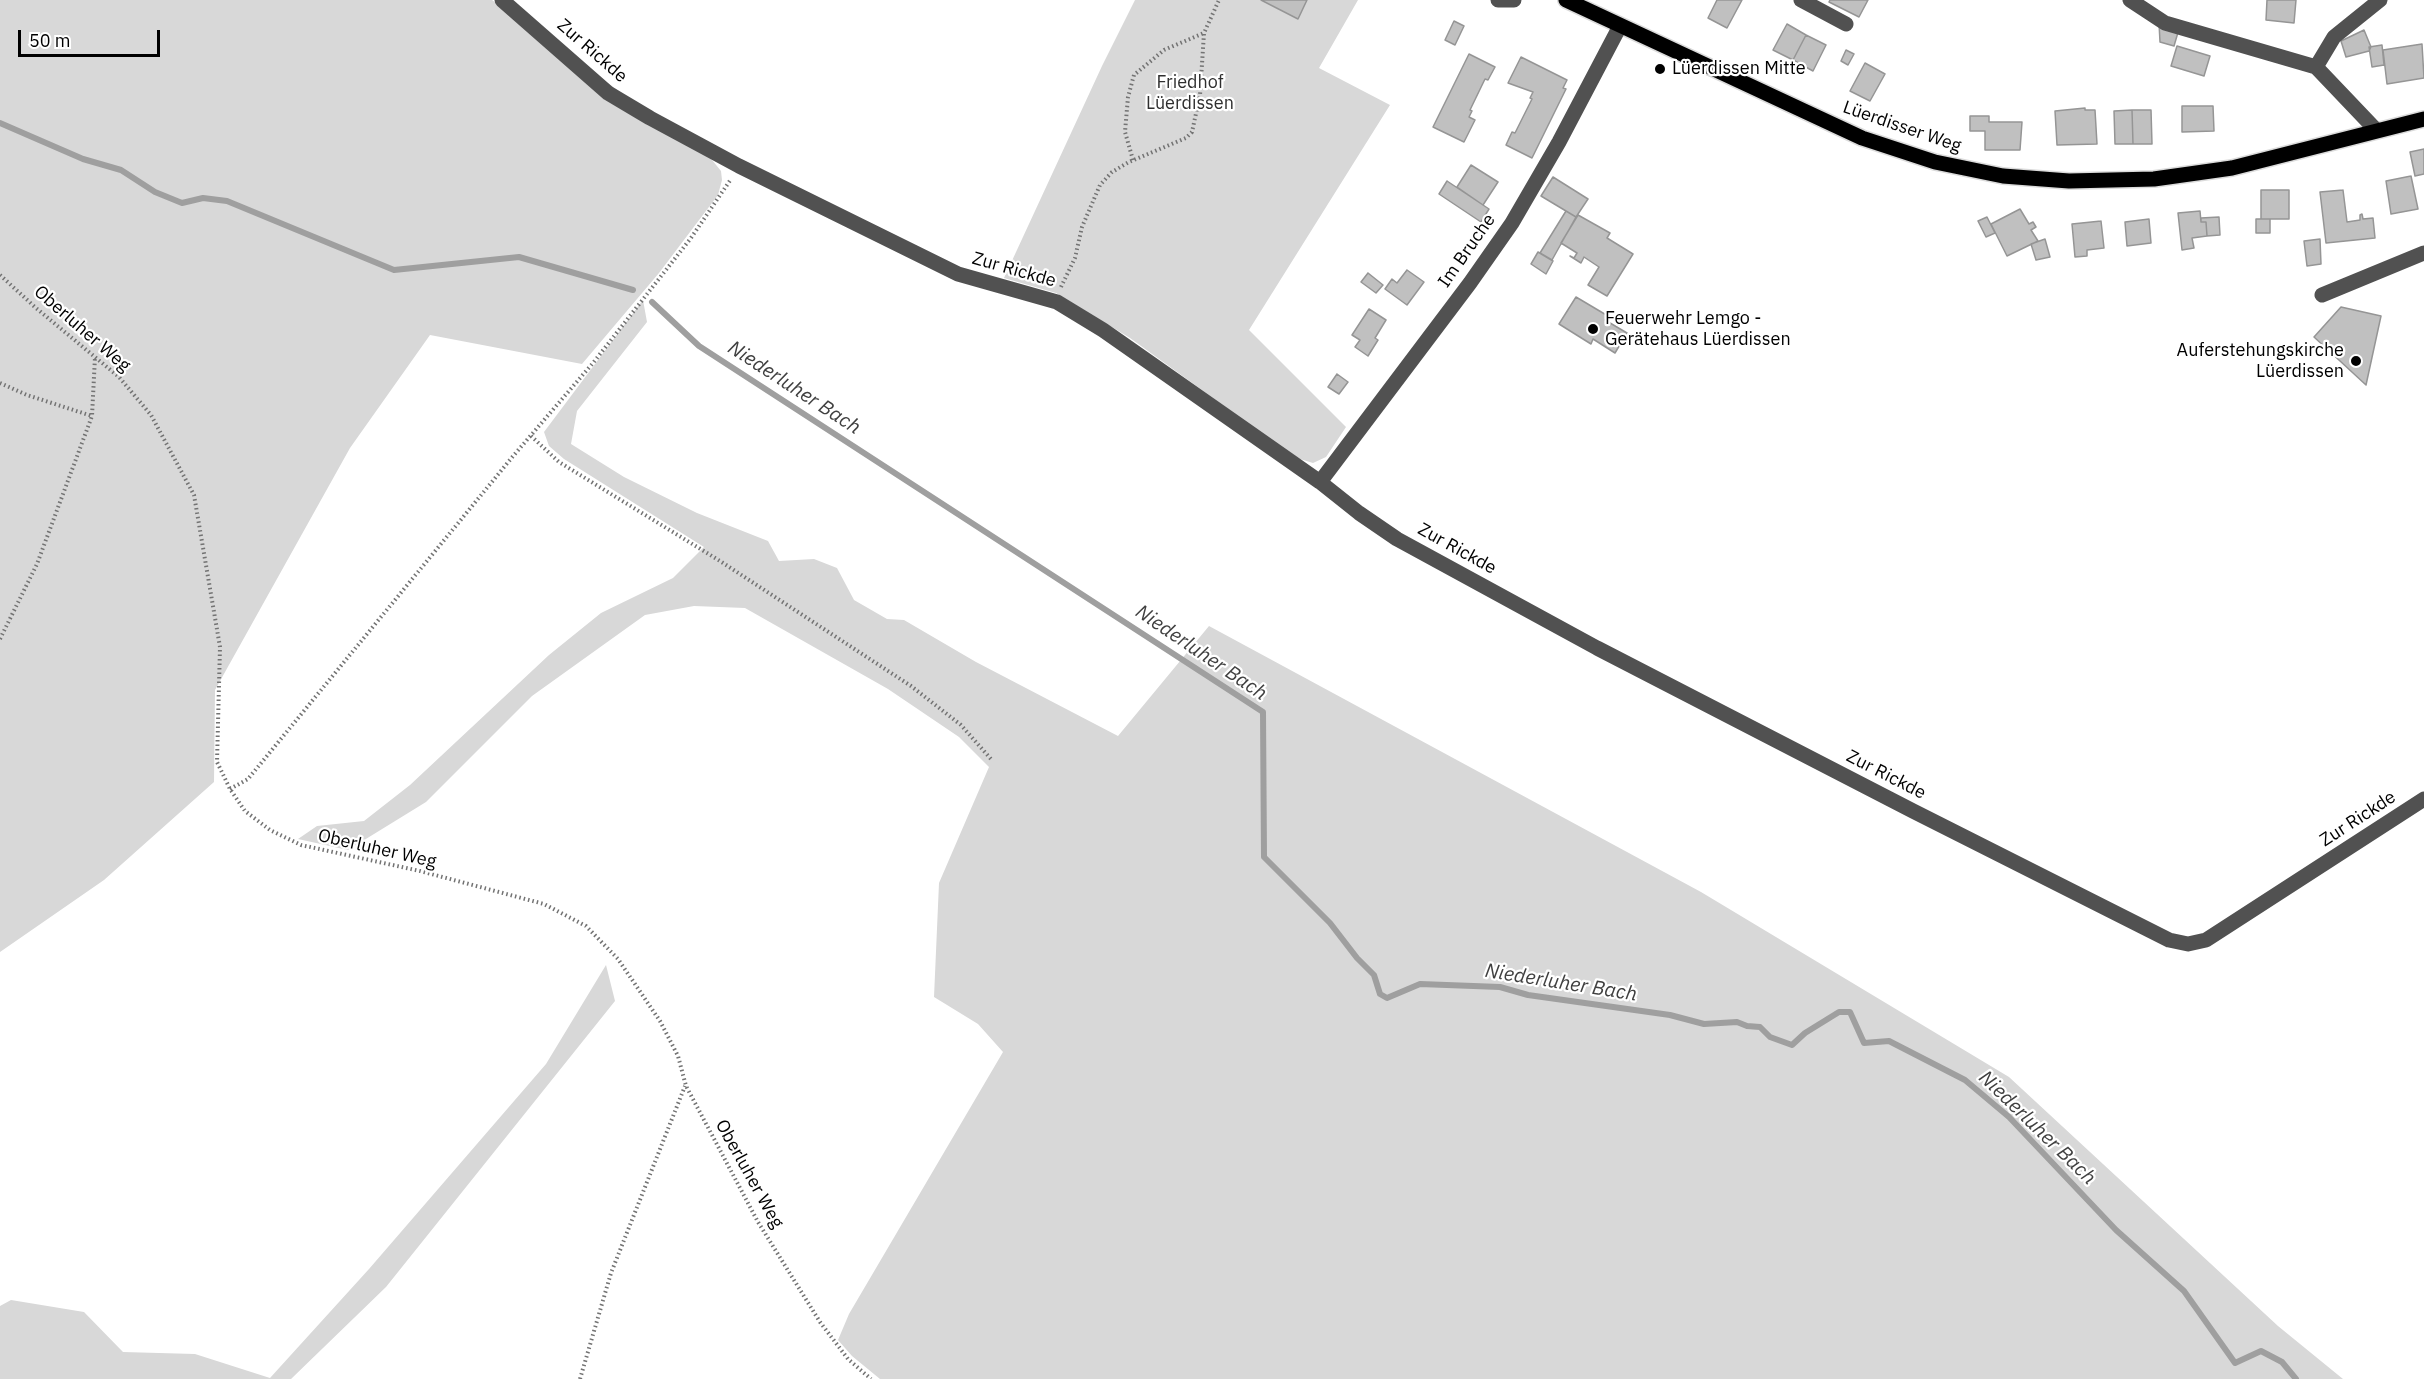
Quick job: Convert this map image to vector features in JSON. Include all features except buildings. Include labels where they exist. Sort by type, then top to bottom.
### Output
[{"type":"main road","name":"Lüerdisser Weg","points":[[1566,0],[1862,138],[1935,162],[2003,176],[2069,181],[2154,179],[2232,168],[2424,119]]},
{"type":"street","name":"Zur Rickde","points":[[502,0],[608,93],[650,118],[739,166],[958,274],[1057,302],[1103,330],[1320,482],[1397,539],[1597,648],[2169,940],[2187,944],[2206,940],[2424,799]]},
{"type":"street","points":[[1498,0],[1514,0]]},
{"type":"street","points":[[1801,0],[1846,24]]},
{"type":"street","points":[[2130,0],[2165,23],[2316,67],[2376,130]]},
{"type":"street","points":[[2316,67],[2334,37],[2380,0]]},
{"type":"street","name":"Im Bruche","points":[[1320,482],[1464,292],[1512,223],[1559,142],[1620,26]]},
{"type":"street","points":[[2322,295],[2424,253]]},
{"type":"path","points":[[1057,302],[1063,279],[1075,258],[1082,227],[1100,184],[1112,172],[1133,160],[1186,138],[1192,132],[1200,95],[1204,33],[1219,0]]},
{"type":"path","points":[[1133,160],[1125,132],[1128,97],[1134,75],[1164,50],[1204,33]]},
{"type":"path","points":[[230,789],[248,779],[593,363],[665,272],[739,166]]},
{"type":"path","name":"Oberluher Weg","points":[[0,275],[119,377],[150,415],[194,495],[220,647],[218,762],[230,789],[245,811],[270,830],[301,845],[420,871],[544,904],[586,926],[618,959],[660,1021],[678,1056],[686,1086],[758,1222],[820,1322],[848,1359],[871,1379]]},
{"type":"path","points":[[0,639],[37,564],[92,416],[95,356]]},
{"type":"path","points":[[0,383],[27,395],[92,416]]},
{"type":"path","points":[[531,436],[559,462],[720,561],[911,686],[961,725],[991,759]]},
{"type":"path","points":[[580,1379],[611,1273],[686,1086]]},
{"type":"green space","points":[[0,0],[492,0],[708,155],[721,171],[722,180],[718,195],[659,273],[582,364],[430,335],[350,448],[215,690],[214,782],[104,880],[0,952]]},
{"type":"green space","name":"Friedhof Lüerdissen","points":[[1135,0],[1358,0],[1319,68],[1390,105],[1249,330],[1346,427],[1326,457],[1313,463],[1300,459],[1274,442],[1130,338],[1056,293],[1004,278]]},
{"type":"green space","points":[[643,300],[647,322],[577,411],[571,444],[624,477],[697,513],[768,541],[779,561],[814,559],[837,568],[854,600],[887,619],[904,620],[976,662],[1118,736],[1209,626],[1701,892],[2009,1077],[2278,1326],[2343,1379],[880,1379],[852,1356],[838,1340],[849,1314],[1003,1052],[978,1024],[934,997],[939,883],[989,767],[959,737],[888,689],[745,608],[694,606],[645,615],[532,696],[426,802],[348,850],[298,839],[317,826],[364,821],[410,785],[549,655],[601,613],[673,578],[704,547],[564,459],[549,446],[544,432]]},
{"type":"green space","points":[[606,965],[615,1001],[386,1287],[291,1379],[0,1379],[0,1306],[11,1300],[84,1312],[123,1352],[195,1354],[270,1378],[369,1269],[546,1064]]},
{"type":"waterway","points":[[0,123],[83,159],[121,170],[155,192],[182,203],[203,198],[227,201],[394,270],[519,257],[633,290]]},
{"type":"waterway","name":"Niederluher Bach","points":[[652,302],[699,346],[1263,712],[1264,857],[1330,923],[1357,958],[1374,975],[1380,994],[1387,998],[1420,984],[1500,987],[1528,995],[1670,1015],[1704,1024],[1737,1022],[1760,1027],[1770,1037],[1792,1045],[1805,1033],[1839,1012],[1850,1012],[1864,1043],[1889,1041],[1965,1080],[2009,1117],[2116,1230],[2184,1291],[2235,1363],[2261,1351],[2282,1362],[2296,1379]]},
{"type":"place","name":"Lüerdissen Mitte","points":[[1660,69]]},
{"type":"place","name":"Feuerwehr Lemgo - Gerätehaus Lüerdissen","points":[[1593,329]]},
{"type":"place","name":"Auferstehungskirche Lüerdissen","points":[[2356,361]]}]
